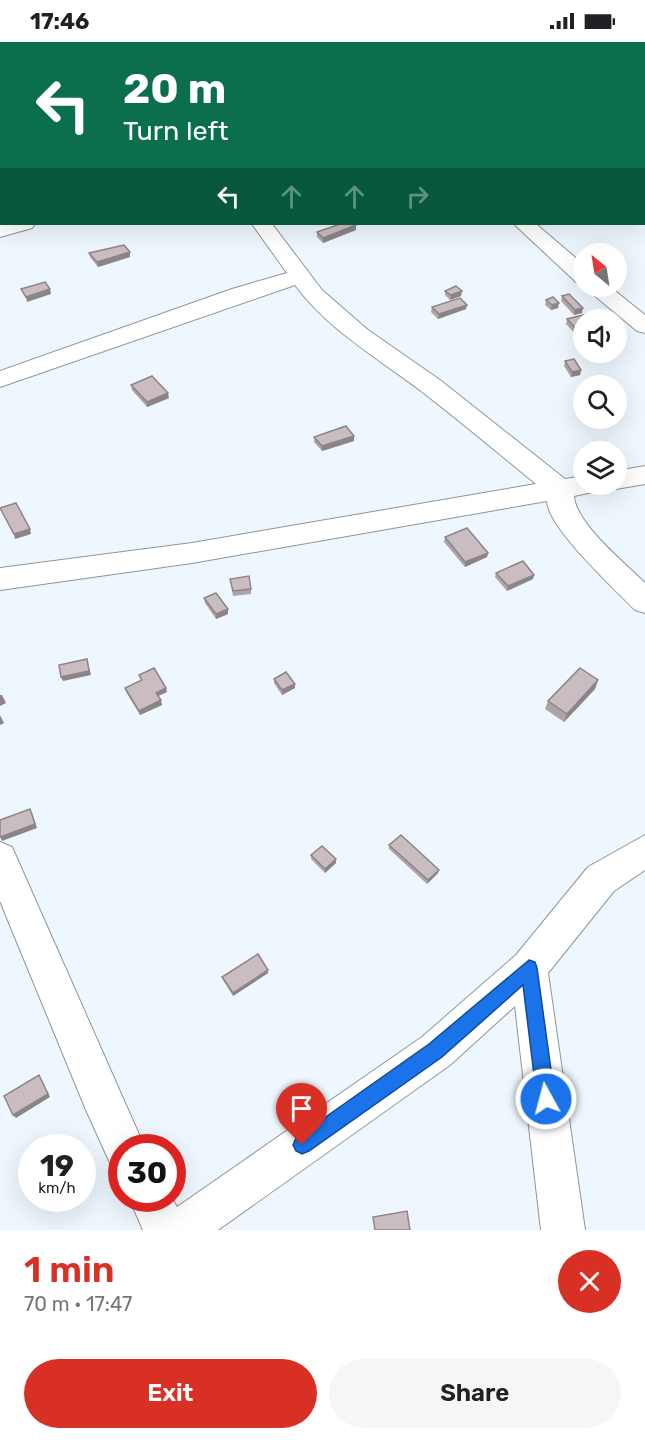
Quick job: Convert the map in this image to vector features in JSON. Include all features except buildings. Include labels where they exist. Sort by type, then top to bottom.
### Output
[{"type":"street","points":[[0,231],[21,225]]},
{"type":"street","points":[[263,225],[314,295],[360,335],[431,386],[560,489],[561,509],[574,528],[645,602]]},
{"type":"street","points":[[525,225],[573,267]]},
{"type":"street","points":[[0,379],[240,294],[300,276]]},
{"type":"street","points":[[608,297],[645,326]]},
{"type":"street","points":[[627,478],[645,475]]},
{"type":"street","points":[[0,579],[192,553],[573,487]]},
{"type":"street","points":[[181,1230],[436,1051],[529,968],[601,879],[645,851]]},
{"type":"street","points":[[0,858],[100,1096],[118,1134]]},
{"type":"street","points":[[529,968],[563,1230]]},
{"type":"street","points":[[157,1212],[165,1230]]},
{"type":"route","points":[[302,1145],[436,1051],[529,968],[546,1099]]}]
